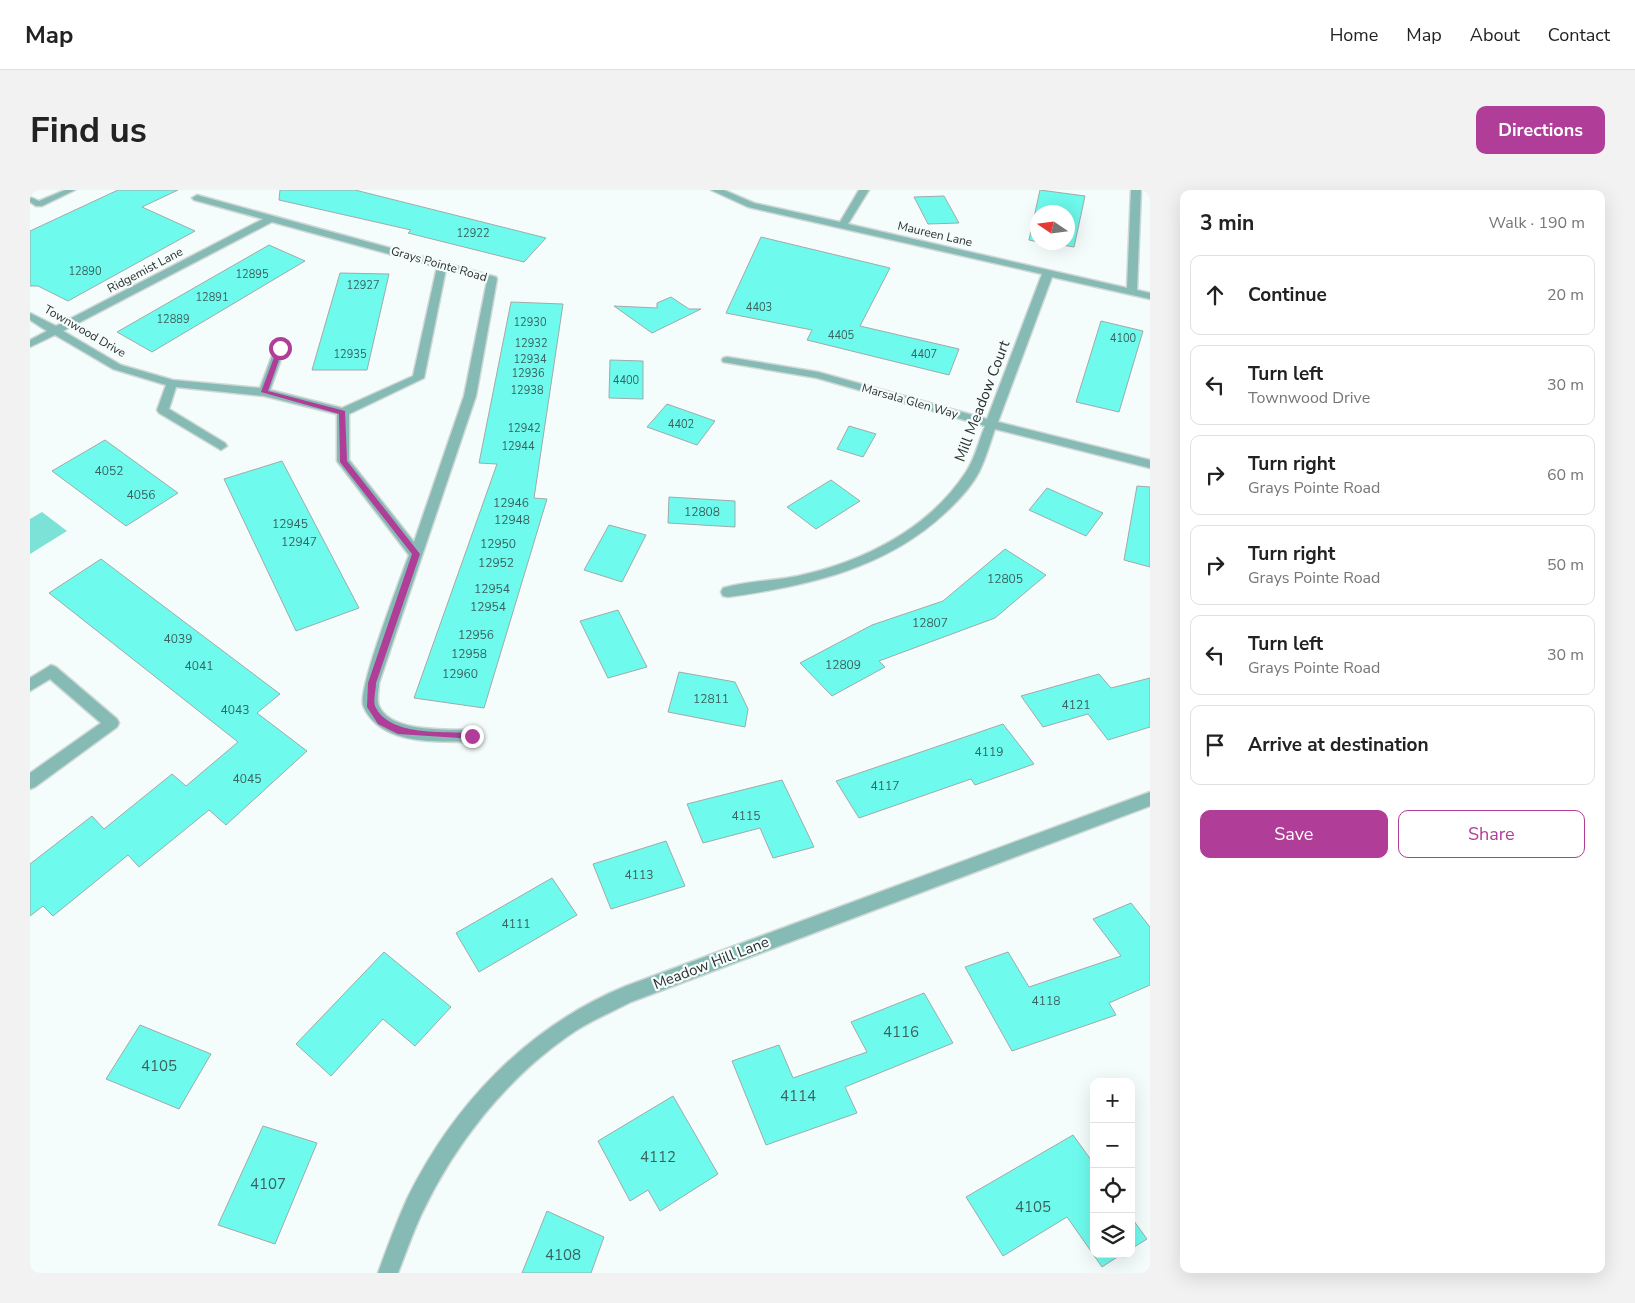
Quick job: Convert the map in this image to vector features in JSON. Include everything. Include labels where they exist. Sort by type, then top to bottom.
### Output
[{"type":"street","name":"Maureen Lane","points":[[716,190],[751,205],[1150,296]]},
{"type":"street","points":[[842,226],[864,190]]},
{"type":"street","points":[[1132,292],[1136,190]]},
{"type":"street","name":"Grays Pointe Road","points":[[197,198],[492,278],[470,396],[372,683],[370,705],[381,721],[400,731],[472,736]]},
{"type":"street","name":"Ridgemist Lane","points":[[30,344],[272,218]]},
{"type":"street","points":[[416,554],[343,462],[342,412],[418,378],[442,265]]},
{"type":"street","name":"Mill Meadow Court","points":[[728,592],[772,587],[854,565],[890,548],[914,533],[946,507],[957,496],[973,472],[1048,273]]},
{"type":"street","name":"Townwood Drive","points":[[30,316],[54,332],[116,367],[172,383],[264,392],[342,412]]},
{"type":"street","points":[[264,392],[280,348]]},
{"type":"street","name":"Marsala Glen Way","points":[[727,360],[818,375],[992,424],[1150,464]]},
{"type":"street","points":[[172,383],[163,410],[221,446]]},
{"type":"street","points":[[30,685],[51,671],[112,723],[30,782]]},
{"type":"street","name":"Meadow Hill Lane","points":[[388,1273],[418,1199],[452,1141],[498,1084],[523,1059],[563,1028],[626,995],[1150,799]]},
{"type":"lane","points":[[30,208],[71,190]]},
{"type":"lane","points":[[30,199],[39,204]]},
{"type":"shaded area","points":[[42,512],[67,531],[30,554],[30,519]]},
{"type":"building","points":[[118,190],[178,190],[142,207],[195,231],[68,301],[38,286],[30,286],[30,231]]},
{"type":"building","points":[[280,190],[355,190],[546,238],[524,262],[408,233],[411,230],[279,200]]},
{"type":"building","points":[[1040,190],[1085,196],[1075,242],[1075,205],[1037,205]]},
{"type":"building","points":[[944,196],[959,223],[928,224],[914,197]]},
{"type":"building","points":[[761,237],[890,268],[860,326],[959,349],[949,375],[807,340],[812,330],[726,313]]},
{"type":"building","points":[[269,245],[305,261],[152,352],[117,332]]},
{"type":"building","points":[[340,273],[389,274],[367,370],[312,370]]},
{"type":"building","points":[[671,297],[689,309],[701,309],[652,333],[614,306],[657,308],[657,303]]},
{"type":"building","points":[[511,302],[563,304],[534,498],[547,499],[484,708],[414,698],[497,464],[479,463]]},
{"type":"building","points":[[1101,321],[1143,331],[1119,412],[1076,402]]},
{"type":"building","points":[[610,360],[643,361],[643,399],[609,398]]},
{"type":"building","points":[[667,404],[715,421],[697,445],[647,427]]},
{"type":"building","points":[[849,426],[876,434],[863,457],[837,449]]},
{"type":"building","points":[[105,440],[178,493],[126,526],[52,471]]},
{"type":"building","points":[[282,461],[359,608],[296,631],[224,479]]},
{"type":"building","points":[[831,480],[860,501],[816,529],[787,507]]},
{"type":"building","points":[[1137,486],[1150,487],[1150,567],[1124,560]]},
{"type":"building","points":[[1047,488],[1103,513],[1086,536],[1029,510]]},
{"type":"building","points":[[669,497],[735,501],[735,527],[668,523]]},
{"type":"building","points":[[609,525],[646,535],[622,582],[584,570]]},
{"type":"building","points":[[1005,549],[1046,575],[995,618],[879,661],[885,667],[832,696],[800,663],[872,625],[943,601]]},
{"type":"building","points":[[101,559],[280,694],[257,713],[307,751],[226,825],[209,810],[139,867],[128,855],[53,916],[43,906],[30,916],[30,864],[92,816],[104,829],[172,774],[186,786],[238,742],[49,593]]},
{"type":"building","points":[[618,610],[647,667],[608,678],[580,621]]},
{"type":"building","points":[[679,672],[735,682],[748,709],[745,727],[668,712]]},
{"type":"building","points":[[1099,674],[1111,688],[1150,678],[1150,727],[1108,740],[1088,714],[1043,727],[1021,696]]},
{"type":"building","points":[[1003,724],[1034,764],[975,785],[971,779],[859,818],[836,781]]},
{"type":"building","points":[[782,780],[814,847],[773,858],[760,828],[703,843],[687,804]]},
{"type":"building","points":[[666,841],[685,886],[611,909],[593,864]]},
{"type":"building","points":[[552,878],[577,915],[479,972],[456,933]]},
{"type":"building","points":[[1131,903],[1150,927],[1150,985],[1109,1003],[1116,1015],[1012,1051],[965,967],[1008,952],[1029,987],[1121,956],[1093,919]]},
{"type":"building","points":[[384,952],[451,1007],[415,1046],[383,1019],[331,1076],[296,1044]]},
{"type":"building","points":[[924,993],[953,1043],[845,1087],[857,1113],[766,1145],[732,1061],[779,1045],[793,1078],[867,1052],[851,1022]]},
{"type":"building","points":[[140,1025],[211,1054],[179,1109],[106,1079]]},
{"type":"building","points":[[673,1096],[718,1174],[660,1211],[648,1190],[630,1201],[598,1141]]},
{"type":"building","points":[[263,1126],[317,1143],[275,1244],[218,1225]]},
{"type":"building","points":[[1073,1135],[1090,1158],[1090,1250],[1067,1217],[1003,1256],[966,1197]]},
{"type":"building","points":[[547,1211],[604,1237],[591,1273],[522,1273]]},
{"type":"building","points":[[1135,1222],[1147,1239],[1135,1246]]},
{"type":"building","points":[[1096,1258],[1116,1258],[1102,1267]]},
{"type":"route","points":[[280,348],[264,392],[342,412],[343,462],[416,554],[372,683],[370,705],[381,721],[400,731],[472,736]]}]
